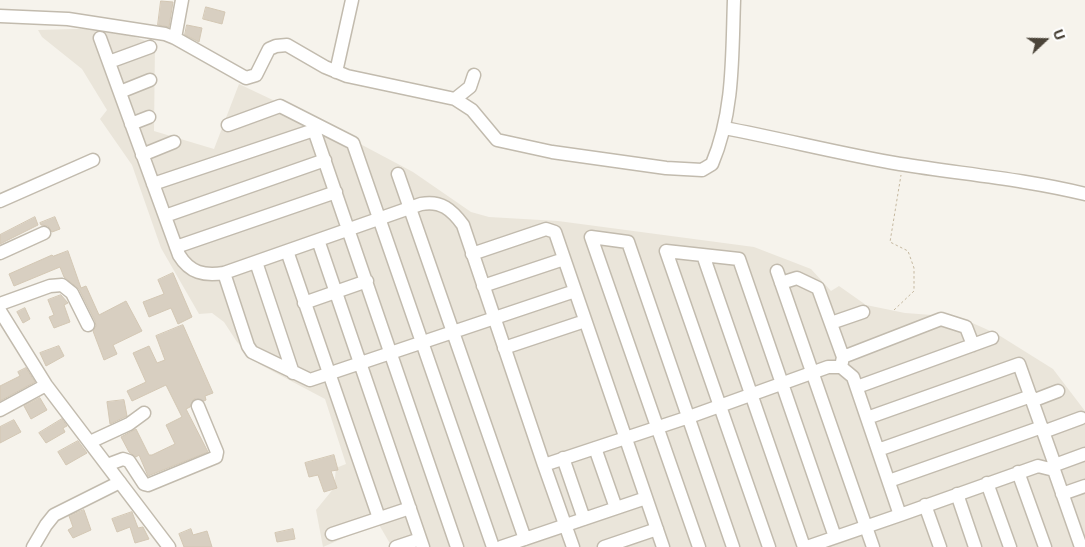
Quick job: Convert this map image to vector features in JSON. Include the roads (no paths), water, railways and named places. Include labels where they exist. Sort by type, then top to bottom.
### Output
[{"type":"street","points":[[175,38],[182,0]]},
{"type":"street","points":[[336,72],[352,0]]},
{"type":"street","points":[[0,16],[102,23],[175,38],[246,78],[256,75],[269,49],[282,45],[292,48],[336,72],[359,79],[455,100],[472,110],[497,140],[552,152],[666,168],[707,168],[712,164],[724,128],[731,94],[734,0]]},
{"type":"street","points":[[100,38],[176,248],[184,264],[195,272],[209,275],[224,273],[410,208],[433,202],[445,206],[456,215],[463,226],[573,547]]},
{"type":"street","points":[[109,62],[150,47]]},
{"type":"street","points":[[455,100],[470,87],[474,75]]},
{"type":"street","points":[[120,92],[150,80]]},
{"type":"street","points":[[228,125],[280,106],[353,143],[492,547]]},
{"type":"street","points":[[131,124],[149,117]]},
{"type":"street","points":[[724,128],[902,164],[1025,182],[1085,194]]},
{"type":"street","points":[[153,184],[314,130],[457,547]]},
{"type":"street","points":[[142,155],[174,142]]},
{"type":"street","points":[[0,201],[93,160]]},
{"type":"street","points":[[164,216],[325,160]]},
{"type":"street","points":[[398,174],[525,540]]},
{"type":"street","points":[[176,248],[336,192]]},
{"type":"street","points":[[349,229],[391,352]]},
{"type":"street","points":[[472,254],[546,229],[555,232],[663,547]]},
{"type":"street","points":[[0,253],[44,233]]},
{"type":"street","points":[[699,547],[591,237],[628,242],[733,547]]},
{"type":"street","points":[[318,240],[422,543],[396,547]]},
{"type":"street","points":[[287,251],[378,518]]},
{"type":"street","points":[[769,547],[666,251],[739,259],[836,537]]},
{"type":"street","points":[[703,255],[805,547],[1018,472],[1038,466],[1054,467],[1085,454]]},
{"type":"street","points":[[483,286],[564,259]]},
{"type":"street","points":[[256,262],[293,373]]},
{"type":"street","points":[[224,273],[248,346],[258,356],[310,380],[574,291]]},
{"type":"street","points":[[873,547],[779,277],[797,278],[818,288],[831,323],[842,362],[854,376],[900,515]]},
{"type":"street","points":[[304,302],[367,281]]},
{"type":"street","points":[[0,304],[54,284],[62,284],[72,293],[88,326]]},
{"type":"street","points":[[0,311],[46,385],[170,547]]},
{"type":"street","points":[[831,323],[863,312]]},
{"type":"street","points":[[544,465],[689,418],[813,373],[941,319],[966,327],[973,345]]},
{"type":"street","points":[[504,348],[585,321]]},
{"type":"street","points":[[857,386],[992,338]]},
{"type":"street","points":[[867,418],[1019,364],[1043,429],[1062,494],[1080,526],[1081,547]]},
{"type":"street","points":[[1021,369],[1033,364]]},
{"type":"street","points":[[0,410],[46,385]]},
{"type":"street","points":[[878,450],[1058,391]]},
{"type":"street","points":[[107,465],[126,459],[134,466],[144,484],[148,485],[216,457],[217,452],[198,406]]},
{"type":"street","points":[[90,442],[129,424],[144,413]]},
{"type":"street","points":[[889,480],[1081,418]]},
{"type":"street","points":[[595,448],[616,508]]},
{"type":"street","points":[[563,458],[584,519]]},
{"type":"street","points":[[1018,472],[1045,547]]},
{"type":"street","points":[[33,547],[54,515],[120,482]]},
{"type":"street","points":[[987,483],[1010,547]]},
{"type":"street","points":[[1062,494],[1085,486]]},
{"type":"street","points":[[957,494],[975,547]]},
{"type":"street","points":[[501,547],[646,498]]},
{"type":"street","points":[[926,505],[940,547]]},
{"type":"street","points":[[332,534],[410,508]]},
{"type":"street","points":[[604,547],[657,529]]}]
